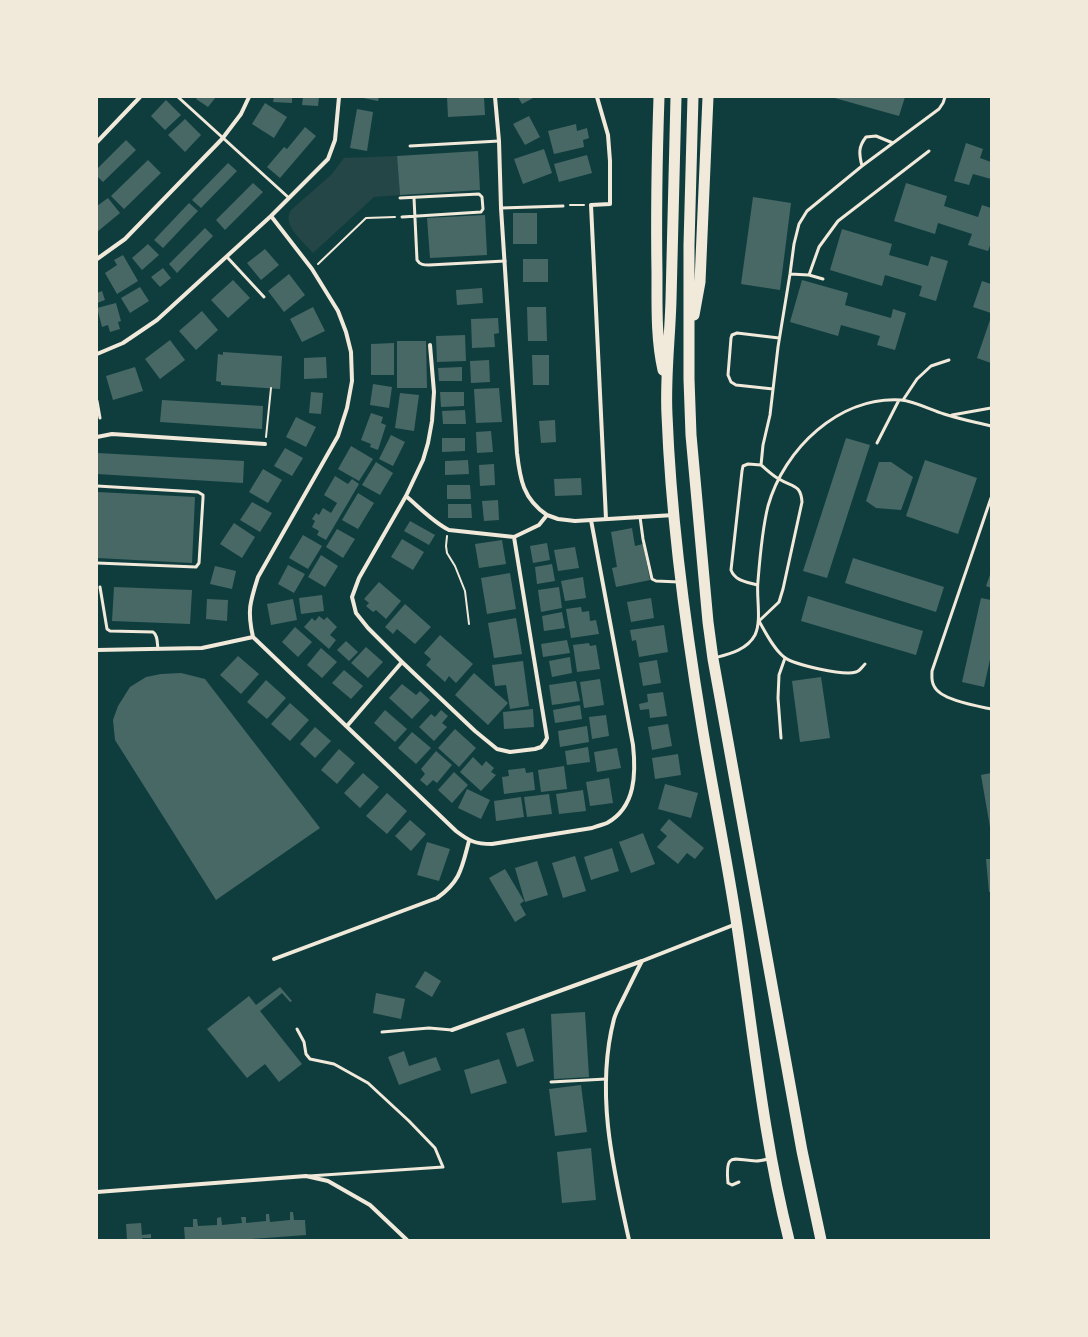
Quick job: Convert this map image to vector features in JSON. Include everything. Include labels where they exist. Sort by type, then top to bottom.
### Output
[{"type":"highway","points":[[658,97],[656,202],[657,302],[659,353],[666,381]]},
{"type":"highway","points":[[676,97],[671,303],[666,381],[666,414],[674,515],[681,582],[702,725],[737,924],[753,1042],[772,1158],[781,1208],[789,1240]]},
{"type":"highway","points":[[693,97],[688,345],[691,435],[708,622],[713,659],[802,1151],[821,1240]]},
{"type":"highway","points":[[688,345],[700,282],[708,97]]},
{"type":"street","points":[[97,142],[140,97]]},
{"type":"street","points":[[97,259],[125,239],[222,139],[240,114],[249,97]]},
{"type":"street","points":[[97,354],[123,343],[158,320],[271,216],[328,159],[335,140],[339,97]]},
{"type":"street","points":[[495,97],[499,141],[501,208],[517,453],[520,475],[526,493],[538,510],[546,515],[558,519],[575,521],[674,515]]},
{"type":"street","points":[[597,97],[608,136],[610,162],[610,204],[591,205],[606,519]]},
{"type":"street","points":[[271,216],[312,269],[338,311],[352,352],[352,381],[347,408],[338,436],[258,576],[250,602],[249,620],[253,637],[348,726],[456,831],[469,840],[480,844],[492,844],[592,828],[606,823],[616,816],[632,792],[635,764],[633,745],[591,520]]},
{"type":"street","points":[[430,345],[434,392],[432,421],[423,460],[406,496],[359,578],[352,598],[356,613],[368,628],[402,662],[475,731],[497,749],[510,752],[541,747],[546,742],[547,733],[514,537]]},
{"type":"street","points":[[97,437],[112,434],[265,444]]},
{"type":"street","points":[[406,496],[443,527],[449,530],[514,537],[540,525],[546,515]]},
{"type":"street","points":[[97,650],[202,648],[253,637]]},
{"type":"street","points":[[348,726],[402,662]]},
{"type":"street","points":[[274,959],[437,898],[456,882],[463,864],[469,840]]},
{"type":"street","points":[[452,1030],[642,961],[737,924]]},
{"type":"street","points":[[629,1240],[617,1188],[610,1142],[606,1110],[606,1079],[608,1050],[615,1017],[642,961]]},
{"type":"street","points":[[97,1192],[306,1176],[328,1180],[370,1205],[406,1240]]},
{"type":"lane","points":[[178,97],[222,139],[289,198]]},
{"type":"lane","points":[[761,465],[763,445],[770,415],[779,338],[794,244],[799,224],[807,211],[862,166],[939,109],[945,97]]},
{"type":"lane","points":[[862,166],[859,154],[860,144],[866,137],[876,136],[893,144]]},
{"type":"lane","points":[[410,146],[499,141]]},
{"type":"lane","points":[[809,275],[819,247],[838,221],[929,150]]},
{"type":"lane","points":[[400,198],[479,194],[482,197],[483,209],[481,212],[402,217]]},
{"type":"lane","points":[[414,198],[417,260],[419,264],[429,265],[505,261]]},
{"type":"lane","points":[[501,208],[563,206]]},
{"type":"lane","points":[[227,257],[264,297]]},
{"type":"lane","points":[[790,274],[809,275],[823,279]]},
{"type":"lane","points":[[773,388],[736,385],[731,382],[728,375],[731,338],[732,335],[737,333],[779,338]]},
{"type":"lane","points":[[877,443],[901,400],[917,379],[931,366],[949,360]]},
{"type":"lane","points":[[713,659],[742,648],[750,642],[755,634],[759,621],[757,585],[768,505],[790,458],[808,438],[824,425],[840,415],[866,403],[882,400],[901,400],[950,416],[991,426]]},
{"type":"lane","points":[[97,401],[100,418]]},
{"type":"lane","points":[[950,416],[991,408]]},
{"type":"lane","points":[[757,585],[737,578],[733,575],[731,570],[742,472],[743,466],[748,464],[761,465],[779,479],[798,488],[802,494],[802,502],[783,590],[779,602],[759,621]]},
{"type":"lane","points":[[97,486],[198,492],[203,495],[203,498],[199,563],[196,567],[97,564]]},
{"type":"lane","points":[[991,498],[932,671],[934,688],[941,694],[991,710]]},
{"type":"lane","points":[[640,517],[643,539],[652,579],[656,581],[681,582]]},
{"type":"lane","points":[[100,587],[107,630],[153,632],[157,638],[158,649]]},
{"type":"lane","points":[[759,621],[774,646],[785,658],[815,668],[846,674],[858,672],[865,664]]},
{"type":"lane","points":[[781,738],[778,698],[779,675],[785,658]]},
{"type":"lane","points":[[297,1028],[304,1042],[306,1054],[310,1059],[334,1064],[368,1083],[409,1120],[435,1148],[443,1167],[306,1176]]},
{"type":"lane","points":[[382,1032],[429,1028],[452,1030]]},
{"type":"lane","points":[[551,1082],[606,1079]]},
{"type":"lane","points":[[739,1182],[732,1185],[728,1183],[727,1165],[735,1158],[757,1161],[772,1158]]},
{"type":"path","points":[[563,206],[591,205]]},
{"type":"path","points":[[320,262],[366,218],[402,217]]},
{"type":"path","points":[[265,444],[271,388]]},
{"type":"path","points":[[449,530],[446,540],[447,553],[455,566],[465,591],[469,624]]},
{"type":"shaded area","points":[[397,156],[400,195],[374,197],[313,253],[299,239],[289,222],[291,210],[331,175],[344,158]]},
{"type":"building","points":[[198,97],[216,97],[208,107],[196,99]]},
{"type":"building","points":[[274,97],[292,97],[292,103],[273,102]]},
{"type":"building","points":[[303,97],[319,97],[318,106],[302,105]]},
{"type":"building","points":[[358,97],[379,97],[378,101]]},
{"type":"building","points":[[447,97],[484,97],[485,115],[448,117]]},
{"type":"building","points":[[518,97],[535,97],[522,104]]},
{"type":"building","points":[[831,97],[905,97],[899,116]]},
{"type":"building","points":[[166,100],[181,115],[165,130],[151,116]]},
{"type":"building","points":[[265,103],[287,117],[274,138],[252,124]]},
{"type":"building","points":[[357,109],[373,112],[367,151],[350,148]]},
{"type":"building","points":[[529,116],[540,137],[525,145],[513,124]]},
{"type":"building","points":[[185,119],[201,135],[185,152],[168,135]]},
{"type":"building","points":[[576,124],[577,131],[587,128],[589,138],[583,140],[584,147],[554,154],[548,131]]},
{"type":"building","points":[[305,127],[316,136],[280,178],[267,167],[284,147],[287,149]]},
{"type":"building","points":[[126,140],[136,150],[103,182],[97,176],[97,169]]},
{"type":"building","points":[[966,143],[983,149],[980,158],[991,162],[991,179],[973,174],[969,185],[954,181]]},
{"type":"building","points":[[544,149],[552,173],[523,184],[514,159]]},
{"type":"building","points":[[478,151],[480,190],[400,195],[397,156]]},
{"type":"building","points":[[587,155],[592,173],[559,182],[554,164]]},
{"type":"building","points":[[148,160],[161,173],[124,209],[111,196]]},
{"type":"building","points":[[228,163],[237,171],[201,208],[192,200]]},
{"type":"building","points":[[253,183],[263,192],[225,230],[216,220]]},
{"type":"building","points":[[906,183],[947,196],[944,206],[978,217],[982,205],[991,208],[991,243],[988,251],[968,245],[972,234],[938,223],[935,234],[894,221]]},
{"type":"building","points":[[753,197],[791,203],[780,290],[741,284]]},
{"type":"building","points":[[108,198],[120,213],[97,232],[97,206]]},
{"type":"building","points":[[189,203],[198,211],[163,248],[154,240]]},
{"type":"building","points":[[513,213],[537,213],[537,244],[513,244]]},
{"type":"building","points":[[485,215],[487,255],[430,258],[427,218]]},
{"type":"building","points":[[205,228],[213,236],[177,273],[169,264]]},
{"type":"building","points":[[842,229],[892,244],[889,255],[928,266],[931,256],[948,261],[936,301],[919,296],[922,286],[885,275],[882,286],[830,270]]},
{"type":"building","points":[[148,244],[159,255],[142,270],[132,258]]},
{"type":"building","points":[[265,249],[279,265],[261,280],[247,263]]},
{"type":"building","points":[[123,255],[138,281],[117,294],[105,273],[117,265],[114,260]]},
{"type":"building","points":[[523,259],[548,259],[548,282],[523,282]]},
{"type":"building","points":[[163,268],[171,278],[160,287],[151,277]]},
{"type":"building","points":[[289,274],[305,295],[284,312],[268,291]]},
{"type":"building","points":[[233,280],[250,298],[228,318],[211,300]]},
{"type":"building","points":[[802,280],[848,293],[845,305],[891,318],[893,309],[906,313],[895,350],[877,345],[880,336],[841,325],[838,336],[790,322]]},
{"type":"building","points":[[982,281],[991,284],[991,313],[973,307]]},
{"type":"building","points":[[140,287],[149,301],[130,313],[121,298]]},
{"type":"building","points":[[482,288],[483,303],[457,305],[456,290]]},
{"type":"building","points":[[102,291],[105,300],[97,303],[97,293]]},
{"type":"building","points":[[116,303],[121,321],[118,322],[120,329],[110,332],[108,325],[102,327],[97,308]]},
{"type":"building","points":[[313,307],[325,331],[302,342],[290,319]]},
{"type":"building","points":[[527,307],[546,307],[547,341],[528,341]]},
{"type":"building","points":[[202,311],[218,330],[196,350],[179,331]]},
{"type":"building","points":[[991,317],[991,363],[977,358]]},
{"type":"building","points":[[498,318],[499,333],[494,334],[495,347],[472,348],[471,319]]},
{"type":"building","points":[[465,335],[466,361],[437,362],[436,336]]},
{"type":"building","points":[[170,340],[185,360],[160,379],[145,359]]},
{"type":"building","points":[[397,341],[426,341],[427,388],[397,388]]},
{"type":"building","points":[[394,343],[394,375],[371,375],[371,344]]},
{"type":"building","points":[[223,352],[282,356],[280,389],[221,385],[221,382],[216,381],[218,354],[223,355]]},
{"type":"building","points":[[532,355],[549,355],[549,385],[533,385]]},
{"type":"building","points":[[326,357],[327,378],[304,379],[304,358]]},
{"type":"building","points":[[489,360],[490,382],[471,383],[470,361]]},
{"type":"building","points":[[135,367],[143,391],[113,400],[106,376]]},
{"type":"building","points":[[462,367],[462,381],[439,381],[438,368]]},
{"type":"building","points":[[373,384],[392,387],[389,408],[370,405]]},
{"type":"building","points":[[499,388],[502,422],[476,423],[474,389]]},
{"type":"building","points":[[311,392],[323,393],[321,414],[309,413]]},
{"type":"building","points":[[440,392],[464,392],[464,406],[441,407]]},
{"type":"building","points":[[400,393],[419,395],[414,431],[395,428]]},
{"type":"building","points":[[162,400],[263,406],[262,429],[160,422]]},
{"type":"building","points":[[465,410],[466,424],[443,424],[442,411]]},
{"type":"building","points":[[371,413],[383,417],[381,423],[386,425],[378,450],[370,447],[371,444],[361,440]]},
{"type":"building","points":[[296,417],[316,427],[306,447],[286,437]]},
{"type":"building","points":[[555,420],[556,442],[541,443],[539,421]]},
{"type":"building","points":[[491,431],[493,452],[477,453],[476,432]]},
{"type":"building","points":[[391,435],[405,442],[393,466],[379,459]]},
{"type":"building","points":[[442,438],[465,438],[465,451],[442,452]]},
{"type":"building","points":[[846,438],[870,445],[827,578],[803,571]]},
{"type":"building","points":[[351,446],[373,459],[359,481],[338,469]]},
{"type":"building","points":[[285,448],[303,458],[292,476],[274,466]]},
{"type":"building","points":[[97,453],[244,461],[243,483],[97,474]]},
{"type":"building","points":[[468,460],[469,474],[445,475],[445,461]]},
{"type":"building","points":[[925,460],[977,478],[958,534],[906,516]]},
{"type":"building","points":[[376,462],[393,473],[380,495],[362,485]]},
{"type":"building","points":[[879,462],[891,462],[913,477],[901,510],[876,508],[866,501]]},
{"type":"building","points":[[494,464],[495,485],[480,486],[479,465]]},
{"type":"building","points":[[263,469],[282,480],[268,503],[249,492]]},
{"type":"building","points":[[335,476],[348,484],[352,479],[359,484],[326,540],[317,535],[319,531],[312,527],[315,521],[312,519],[316,513],[319,515],[323,508],[331,513],[337,503],[324,495]]},
{"type":"building","points":[[581,478],[582,495],[555,496],[554,479]]},
{"type":"building","points":[[447,485],[470,485],[471,499],[447,499]]},
{"type":"building","points":[[97,492],[195,497],[192,563],[97,558]]},
{"type":"building","points":[[358,493],[374,503],[358,529],[342,520]]},
{"type":"building","points":[[498,500],[499,520],[484,521],[482,501]]},
{"type":"building","points":[[252,502],[272,513],[260,532],[240,520]]},
{"type":"building","points":[[448,504],[471,504],[472,518],[448,518]]},
{"type":"building","points":[[410,521],[435,535],[429,545],[404,531]]},
{"type":"building","points":[[234,523],[255,537],[242,558],[220,544]]},
{"type":"building","points":[[632,528],[635,546],[643,544],[650,580],[616,587],[612,568],[617,567],[611,532]]},
{"type":"building","points":[[337,529],[355,539],[343,558],[326,547]]},
{"type":"building","points":[[303,535],[322,546],[308,569],[289,558]]},
{"type":"building","points":[[402,539],[424,552],[413,570],[391,557]]},
{"type":"building","points":[[502,540],[506,564],[479,568],[475,544]]},
{"type":"building","points":[[547,543],[550,560],[533,563],[530,546]]},
{"type":"building","points":[[575,547],[579,568],[558,571],[554,550]]},
{"type":"building","points":[[321,555],[338,566],[325,587],[308,577]]},
{"type":"building","points":[[853,558],[944,587],[936,612],[845,583]]},
{"type":"building","points":[[552,564],[555,581],[537,584],[535,567]]},
{"type":"building","points":[[288,565],[305,574],[294,593],[278,584]]},
{"type":"building","points":[[215,566],[236,571],[232,589],[210,584]]},
{"type":"building","points":[[991,572],[991,588],[986,586]]},
{"type":"building","points":[[510,573],[516,609],[487,614],[481,578]]},
{"type":"building","points":[[583,577],[586,598],[565,601],[561,581]]},
{"type":"building","points":[[379,582],[401,601],[386,619],[376,610],[373,612],[366,606],[369,603],[364,599]]},
{"type":"building","points":[[114,587],[192,590],[190,624],[112,621]]},
{"type":"building","points":[[559,587],[562,608],[541,612],[538,590]]},
{"type":"building","points":[[322,595],[324,611],[301,614],[299,598]]},
{"type":"building","points":[[808,596],[923,631],[916,655],[801,621]]},
{"type":"building","points":[[651,598],[654,618],[631,622],[627,602]]},
{"type":"building","points":[[981,598],[991,600],[991,655],[984,687],[962,682]]},
{"type":"building","points":[[207,599],[228,600],[227,621],[206,619]]},
{"type":"building","points":[[293,599],[297,620],[271,625],[267,604]]},
{"type":"building","points":[[405,604],[431,627],[415,644],[397,629],[393,634],[385,627]]},
{"type":"building","points":[[581,607],[582,612],[589,611],[590,621],[596,620],[599,634],[571,638],[566,609]]},
{"type":"building","points":[[562,612],[565,628],[544,631],[542,616]]},
{"type":"building","points":[[319,616],[324,620],[327,617],[337,627],[330,635],[336,640],[329,649],[304,627],[312,618],[315,621]]},
{"type":"building","points":[[516,618],[522,654],[494,658],[488,623]]},
{"type":"building","points":[[664,625],[668,652],[639,657],[636,640],[632,641],[630,630]]},
{"type":"building","points":[[295,627],[312,642],[298,657],[282,642]]},
{"type":"building","points":[[440,635],[473,664],[456,683],[449,676],[445,682],[426,665],[431,659],[424,653]]},
{"type":"building","points":[[567,640],[570,653],[543,657],[541,644]]},
{"type":"building","points":[[346,641],[358,652],[349,661],[337,650]]},
{"type":"building","points":[[589,643],[590,646],[596,645],[600,669],[577,672],[573,645]]},
{"type":"building","points":[[366,647],[383,662],[368,678],[351,663]]},
{"type":"building","points":[[321,648],[337,662],[322,678],[307,665]]},
{"type":"building","points":[[238,656],[259,674],[241,694],[220,675]]},
{"type":"building","points":[[570,657],[572,673],[552,677],[549,661]]},
{"type":"building","points":[[657,660],[661,683],[643,686],[639,663]]},
{"type":"building","points":[[523,661],[529,706],[510,709],[506,685],[495,686],[492,665]]},
{"type":"building","points":[[344,670],[363,686],[351,699],[332,683]]},
{"type":"building","points":[[181,673],[205,679],[320,828],[216,900],[115,740],[113,720],[118,706],[130,687],[146,677],[161,674]]},
{"type":"building","points":[[474,673],[508,703],[488,725],[455,695]]},
{"type":"building","points":[[821,677],[830,738],[800,742],[792,681]]},
{"type":"building","points":[[600,679],[604,705],[584,708],[580,682]]},
{"type":"building","points":[[266,680],[286,698],[267,719],[247,702]]},
{"type":"building","points":[[576,681],[580,701],[552,705],[549,685]]},
{"type":"building","points":[[402,684],[416,695],[420,691],[430,700],[412,719],[389,698]]},
{"type":"building","points":[[663,692],[667,716],[650,718],[649,709],[640,710],[639,704],[648,702],[647,694]]},
{"type":"building","points":[[290,703],[309,720],[290,741],[271,724]]},
{"type":"building","points":[[580,705],[582,719],[555,723],[553,710]]},
{"type":"building","points":[[533,709],[534,727],[504,729],[503,712]]},
{"type":"building","points":[[385,710],[407,729],[395,742],[374,723]]},
{"type":"building","points":[[441,710],[448,716],[442,723],[447,727],[434,741],[419,727],[431,714],[435,717]]},
{"type":"building","points":[[606,715],[609,736],[592,739],[589,717]]},
{"type":"building","points":[[668,724],[672,746],[652,750],[648,727]]},
{"type":"building","points":[[587,726],[589,742],[560,747],[558,731]]},
{"type":"building","points":[[315,727],[331,741],[315,758],[300,744]]},
{"type":"building","points":[[455,729],[476,748],[459,767],[438,748]]},
{"type":"building","points":[[412,732],[431,748],[416,764],[398,748]]},
{"type":"building","points":[[588,747],[590,762],[567,765],[565,751]]},
{"type":"building","points":[[617,748],[621,768],[597,772],[594,752]]},
{"type":"building","points":[[339,749],[355,763],[337,784],[321,770]]},
{"type":"building","points":[[436,751],[452,765],[437,783],[433,780],[427,786],[420,780],[425,774],[421,769]]},
{"type":"building","points":[[678,754],[681,775],[655,779],[652,758]]},
{"type":"building","points":[[473,757],[482,766],[486,761],[494,768],[491,772],[496,775],[481,791],[460,772]]},
{"type":"building","points":[[564,766],[567,789],[541,792],[538,770]]},
{"type":"building","points":[[525,768],[526,773],[533,772],[535,790],[504,794],[502,777],[509,776],[508,770]]},
{"type":"building","points":[[454,772],[468,785],[452,803],[438,790]]},
{"type":"building","points":[[363,773],[379,787],[360,808],[344,793]]},
{"type":"building","points":[[991,773],[991,827],[990,827],[981,775]]},
{"type":"building","points":[[609,778],[613,803],[590,806],[586,782]]},
{"type":"building","points":[[665,784],[698,793],[691,818],[658,809]]},
{"type":"building","points":[[467,789],[490,800],[481,819],[458,808]]},
{"type":"building","points":[[583,790],[586,811],[559,814],[556,794]]},
{"type":"building","points":[[387,793],[407,811],[387,834],[366,816]]},
{"type":"building","points":[[549,794],[552,814],[527,817],[524,797]]},
{"type":"building","points":[[521,797],[524,817],[496,821],[494,801]]},
{"type":"building","points":[[669,819],[704,848],[695,859],[687,853],[678,864],[657,847],[667,836],[660,830]]},
{"type":"building","points":[[410,820],[426,834],[411,851],[395,836]]},
{"type":"building","points":[[643,833],[655,864],[631,873],[619,842]]},
{"type":"building","points":[[427,842],[450,849],[439,881],[417,875]]},
{"type":"building","points":[[612,848],[619,871],[591,880],[584,857]]},
{"type":"building","points":[[575,856],[586,891],[563,898],[552,863]]},
{"type":"building","points":[[986,859],[991,859],[991,892],[989,892]]},
{"type":"building","points":[[537,861],[548,895],[525,902],[515,868]]},
{"type":"building","points":[[505,869],[524,901],[520,904],[526,915],[515,922],[489,878]]},
{"type":"building","points":[[425,971],[441,981],[432,997],[415,987]]},
{"type":"building","points":[[280,987],[292,1001],[290,1002],[282,993],[260,1011],[302,1064],[279,1082],[265,1064],[247,1078],[207,1029],[249,996],[256,1005]]},
{"type":"building","points":[[376,993],[405,999],[401,1019],[373,1013]]},
{"type":"building","points":[[585,1012],[589,1077],[554,1079],[551,1014]]},
{"type":"building","points":[[524,1028],[534,1061],[517,1067],[506,1033]]},
{"type":"building","points":[[404,1051],[409,1066],[436,1057],[441,1070],[399,1085],[388,1057]]},
{"type":"building","points":[[499,1059],[507,1083],[471,1094],[464,1070]]},
{"type":"building","points":[[581,1085],[587,1132],[555,1136],[549,1089]]},
{"type":"building","points":[[591,1148],[596,1200],[562,1203],[557,1152]]},
{"type":"building","points":[[290,1212],[293,1212],[294,1220],[305,1220],[306,1235],[238,1240],[185,1240],[184,1227],[193,1227],[193,1219],[197,1219],[198,1226],[217,1225],[217,1218],[221,1217],[222,1225],[242,1223],[241,1217],[246,1217],[246,1223],[266,1221],[266,1214],[269,1214],[270,1222],[290,1220]]},
{"type":"building","points":[[141,1223],[142,1235],[151,1234],[151,1238],[142,1238],[143,1240],[127,1240],[126,1224]]}]
